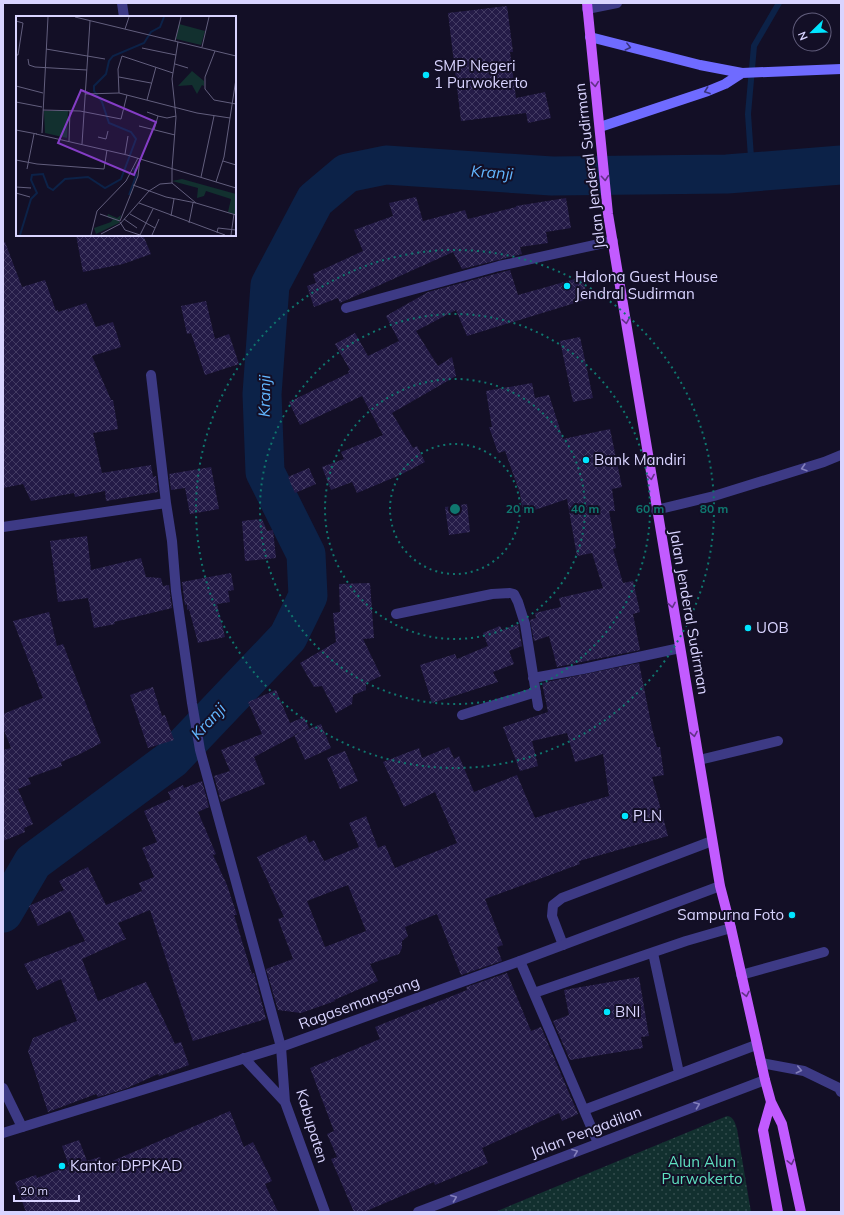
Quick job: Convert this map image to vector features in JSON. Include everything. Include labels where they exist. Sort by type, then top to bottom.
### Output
[{"type":"main road","name":"Jalan Jenderal Sudirman","points":[[587,6],[608,214],[712,841],[720,886],[731,928],[756,1045],[771,1102],[782,1124],[801,1212]]},
{"type":"main road","points":[[590,37],[700,65],[742,73],[841,69]]},
{"type":"main road","points":[[600,127],[708,91],[724,84],[742,73]]},
{"type":"main road","points":[[771,1102],[763,1130],[778,1212]]},
{"type":"street","points":[[122,3],[124,16]]},
{"type":"street","points":[[587,6],[617,3]]},
{"type":"street","points":[[346,308],[499,266],[613,241]]},
{"type":"street","name":"Kabupaten","points":[[151,375],[172,541],[176,591],[200,750],[281,1047],[285,1102],[325,1212]]},
{"type":"street","points":[[656,510],[714,496],[824,462],[841,455]]},
{"type":"street","points":[[3,527],[166,503]]},
{"type":"street","points":[[396,614],[492,594],[514,594],[525,624],[538,706]]},
{"type":"street","points":[[533,678],[583,670],[680,648]]},
{"type":"street","points":[[462,715],[536,692]]},
{"type":"street","points":[[699,760],[778,741]]},
{"type":"street","points":[[563,944],[552,916],[553,905],[562,898],[712,841]]},
{"type":"street","name":"Ragasemangsang","points":[[3,1133],[281,1047],[520,961],[720,886]]},
{"type":"street","points":[[534,993],[731,928]]},
{"type":"street","points":[[741,975],[824,952]]},
{"type":"street","points":[[653,953],[679,1073]]},
{"type":"street","points":[[520,961],[598,1143]]},
{"type":"street","points":[[584,1110],[756,1045]]},
{"type":"street","points":[[244,1058],[285,1102]]},
{"type":"street","points":[[761,1063],[804,1071],[839,1088],[841,1092]]},
{"type":"street","name":"Jalan Pengadilan","points":[[418,1212],[765,1080]]},
{"type":"street","points":[[3,1088],[22,1127]]},
{"type":"green space","name":"Alun Alun Purwokerto","points":[[727,1116],[733,1119],[737,1129],[751,1212],[495,1212]]},
{"type":"building","points":[[507,6],[513,52],[510,52],[516,98],[545,92],[551,118],[528,123],[526,113],[461,121],[448,13]]},
{"type":"building","points":[[416,197],[423,221],[465,210],[468,219],[516,206],[566,198],[571,228],[546,232],[548,243],[520,247],[522,254],[462,269],[453,252],[340,303],[338,298],[314,307],[307,286],[316,283],[313,274],[363,251],[354,230],[393,216],[389,203]]},
{"type":"building","points":[[76,236],[143,236],[151,254],[123,264],[83,272]]},
{"type":"building","points":[[3,242],[5,242],[22,287],[45,280],[56,311],[58,310],[58,312],[86,303],[96,327],[113,322],[121,347],[92,356],[111,400],[113,400],[118,429],[93,433],[102,473],[151,465],[153,477],[156,476],[158,492],[106,501],[105,491],[75,497],[74,493],[31,501],[23,484],[3,488]]},
{"type":"building","points":[[510,270],[518,295],[582,277],[588,299],[467,336],[456,310],[416,331],[438,366],[452,357],[456,376],[392,413],[413,448],[417,446],[425,462],[400,475],[357,493],[352,482],[331,490],[322,467],[344,459],[341,452],[383,435],[362,396],[300,425],[289,402],[349,373],[348,371],[350,370],[335,344],[355,333],[368,356],[399,341],[386,316],[428,292]]},
{"type":"building","points":[[206,301],[215,339],[229,334],[239,364],[205,375],[191,333],[187,334],[181,306]]},
{"type":"building","points":[[580,337],[593,398],[573,402],[560,341]]},
{"type":"building","points":[[532,383],[535,398],[549,395],[563,439],[610,429],[622,487],[612,489],[615,511],[609,511],[616,548],[613,549],[623,583],[633,581],[640,612],[633,614],[640,650],[557,667],[549,636],[534,641],[530,620],[536,618],[535,613],[561,607],[559,598],[603,588],[592,553],[577,556],[567,499],[523,514],[520,493],[505,451],[498,453],[489,427],[492,427],[486,391]]},
{"type":"building","points":[[211,467],[219,509],[190,514],[185,488],[171,490],[169,474]]},
{"type":"building","points":[[309,468],[316,484],[295,493],[288,477]]},
{"type":"building","points":[[467,504],[470,532],[449,535],[445,507]]},
{"type":"building","points":[[262,519],[267,531],[273,530],[276,558],[245,561],[242,521]]},
{"type":"building","points":[[87,536],[91,570],[141,558],[146,577],[161,578],[163,586],[169,585],[172,608],[114,622],[115,624],[94,628],[88,598],[58,602],[50,541]]},
{"type":"building","points":[[231,573],[234,590],[228,591],[230,602],[217,604],[225,637],[198,643],[189,609],[187,610],[187,604],[185,605],[182,582]]},
{"type":"building","points":[[370,583],[374,638],[363,639],[381,676],[366,683],[366,690],[353,695],[352,704],[336,713],[322,686],[314,687],[300,663],[336,642],[333,613],[340,612],[339,584]]},
{"type":"building","points":[[49,612],[57,646],[63,644],[101,743],[61,762],[62,766],[28,778],[31,784],[18,789],[33,824],[24,828],[25,832],[3,841],[3,750],[11,748],[3,728],[3,714],[43,698],[13,621]]},
{"type":"building","points":[[518,624],[522,646],[509,651],[514,664],[493,672],[498,682],[432,703],[420,665],[455,654],[457,659],[488,646],[483,633],[500,626],[502,630]]},
{"type":"building","points":[[639,663],[652,728],[657,747],[660,747],[664,775],[652,777],[668,836],[579,861],[580,864],[485,899],[503,945],[497,947],[502,961],[461,975],[437,914],[405,927],[408,936],[402,941],[402,948],[399,954],[370,964],[378,981],[334,1000],[335,1001],[301,1013],[278,1010],[266,969],[293,959],[278,919],[284,917],[257,857],[306,835],[309,843],[314,840],[324,861],[359,847],[349,823],[366,816],[378,848],[385,845],[395,868],[457,843],[435,792],[404,807],[383,762],[419,748],[422,758],[449,747],[454,759],[459,756],[474,792],[517,775],[535,818],[609,796],[603,754],[575,762],[567,733],[532,741],[538,766],[520,771],[503,727],[548,712],[542,683]],"holes":[[[348,885],[366,931],[325,947],[307,901]]]},
{"type":"building","points":[[153,687],[162,716],[165,715],[174,740],[148,748],[130,695]]},
{"type":"building","points":[[276,690],[290,723],[304,717],[309,728],[254,757],[265,784],[221,802],[214,776],[230,771],[221,750],[262,734],[248,702]]},
{"type":"building","points":[[321,724],[331,748],[305,760],[294,735]]},
{"type":"building","points":[[345,751],[358,781],[340,789],[327,758]]},
{"type":"building","points":[[202,781],[209,807],[198,812],[216,854],[213,855],[227,885],[237,915],[234,915],[252,974],[254,973],[266,1019],[193,1041],[150,910],[118,923],[126,939],[82,959],[98,1001],[146,982],[175,1044],[181,1042],[189,1065],[159,1076],[158,1074],[125,1089],[98,1097],[96,1094],[48,1112],[28,1051],[33,1038],[77,1021],[61,979],[37,990],[24,964],[85,941],[70,911],[38,926],[29,906],[64,890],[59,881],[88,867],[106,905],[142,891],[139,883],[154,877],[142,848],[157,842],[144,811],[171,799],[168,792],[183,785],[184,788]]},
{"type":"building","points":[[507,973],[531,1031],[541,1027],[578,1114],[562,1121],[559,1113],[482,1148],[488,1163],[435,1185],[434,1182],[364,1212],[354,1212],[331,1159],[337,1157],[327,1134],[334,1131],[310,1068],[380,1039],[375,1027],[467,990],[466,987]]},
{"type":"building","name":"BNI","points":[[639,977],[649,1036],[641,1037],[643,1048],[570,1060],[553,1021],[569,1015],[564,990]]},
{"type":"building","points":[[230,1111],[244,1147],[253,1142],[272,1181],[265,1184],[278,1212],[26,1212],[15,1182],[36,1175],[37,1178],[69,1166],[62,1146],[79,1140],[87,1161],[100,1157],[103,1165]]},
{"type":"waterway","name":"Kranji","points":[[752,172],[748,114],[754,46],[779,3]]},
{"type":"waterway","name":"Kranji","points":[[3,913],[33,862],[172,759],[288,637],[308,596],[306,554],[265,472],[262,394],[270,285],[315,200],[347,173],[386,165],[552,176],[727,174],[841,165]]},
{"type":"place","name":"SMP Negeri 1 Purwokerto","points":[[426,75]]},
{"type":"place","name":"Halona Guest House Jendral Sudirman","points":[[567,286]]},
{"type":"place","name":"Bank Mandiri","points":[[586,460]]},
{"type":"place","name":"UOB","points":[[748,628]]},
{"type":"place","name":"PLN","points":[[625,816]]},
{"type":"place","name":"Sampurna Foto","points":[[792,915]]},
{"type":"place","name":"BNI","points":[[607,1012]]},
{"type":"place","name":"Kantor DPPKAD","points":[[62,1166]]}]
